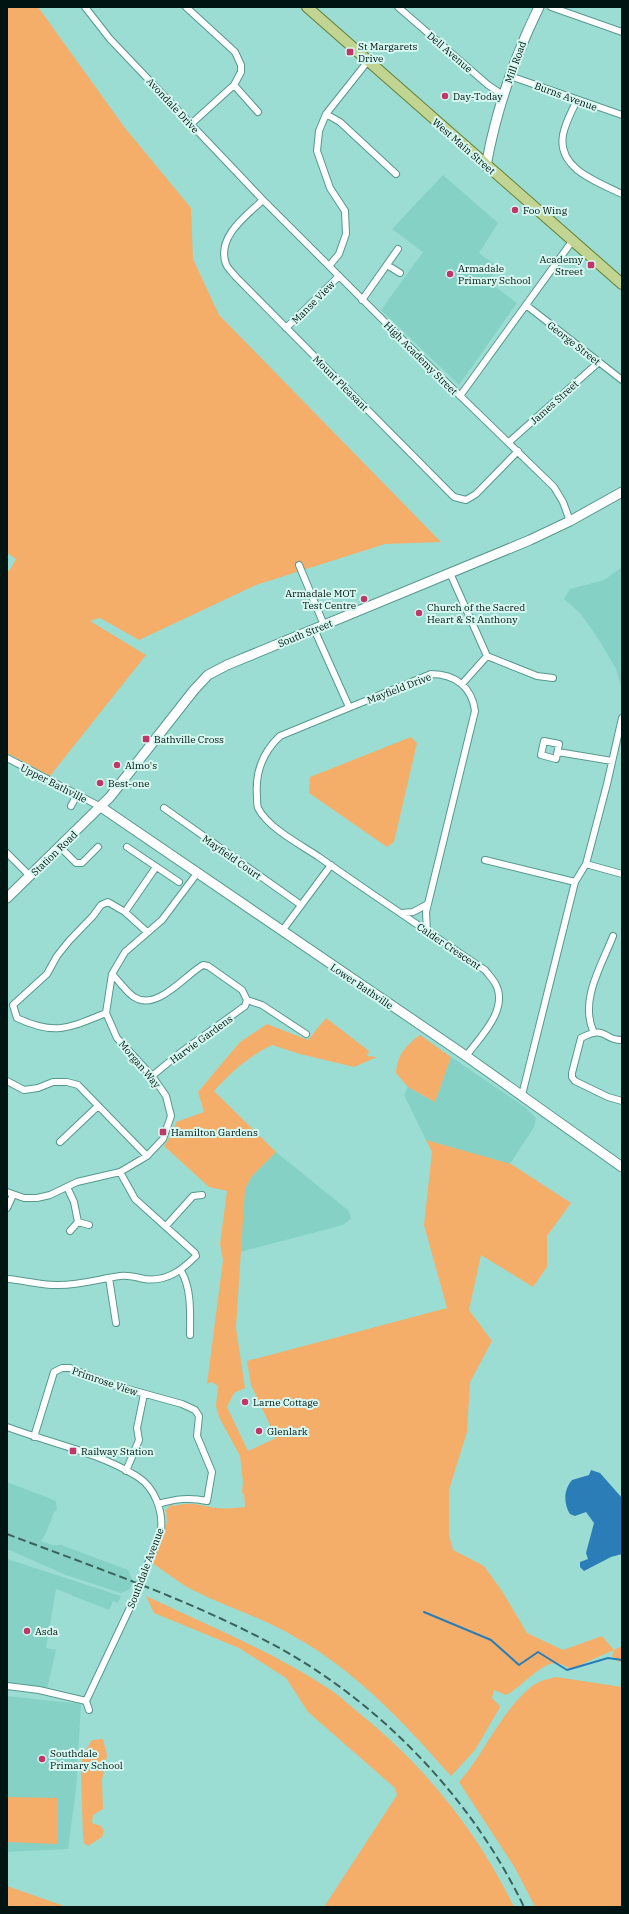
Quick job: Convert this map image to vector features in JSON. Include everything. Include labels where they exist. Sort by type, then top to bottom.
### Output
[{"type":"main road","name":"Mill Road","points":[[486,166],[503,95],[524,39],[539,7]]},
{"type":"main road","name":"West Main Street","points":[[310,8],[486,166],[622,284]]},
{"type":"main road","name":"South Street","points":[[101,807],[194,690],[208,675],[227,665],[450,573],[570,521],[622,492]]},
{"type":"main road","name":"Station Road","points":[[7,898],[101,807]]},
{"type":"main road","name":"Lower Bathville","points":[[101,807],[466,1056],[622,1167]]},
{"type":"street","name":"Avondale Drive","points":[[85,7],[110,39],[263,200]]},
{"type":"street","points":[[186,7],[235,52],[239,59],[241,72],[234,85],[191,124]]},
{"type":"street","name":"Dell Avenue","points":[[398,7],[488,86],[503,95]]},
{"type":"street","points":[[551,7],[622,32]]},
{"type":"street","points":[[329,266],[339,254],[346,234],[345,211],[330,188],[317,151],[319,131],[326,114],[368,61]]},
{"type":"street","name":"Burns Avenue","points":[[510,76],[622,115]]},
{"type":"street","points":[[234,85],[258,112]]},
{"type":"street","points":[[577,100],[563,134],[562,148],[569,163],[588,176],[622,194]]},
{"type":"street","points":[[326,114],[340,122],[396,174]]},
{"type":"street","name":"High Academy Street","points":[[263,200],[362,300],[554,487],[563,502],[570,521]]},
{"type":"street","name":"Mount Pleasant","points":[[263,200],[236,225],[230,235],[225,249],[226,264],[236,277],[454,497],[466,500],[476,494],[518,451]]},
{"type":"street","points":[[460,396],[573,240]]},
{"type":"street","points":[[362,300],[398,249]]},
{"type":"street","points":[[387,265],[400,273]]},
{"type":"street","name":"Manse View","points":[[286,328],[339,276]]},
{"type":"street","name":"George Street","points":[[526,306],[622,380]]},
{"type":"street","name":"James Street","points":[[509,442],[599,362]]},
{"type":"street","points":[[299,565],[324,625]]},
{"type":"street","points":[[450,573],[487,656],[537,676],[554,678]]},
{"type":"street","points":[[314,629],[349,707]]},
{"type":"street","points":[[427,931],[426,912],[475,711],[473,700],[462,684],[487,656]]},
{"type":"street","name":"Mayfield Drive","points":[[331,865],[272,825],[258,808],[256,787],[257,773],[264,755],[270,745],[280,736],[431,674],[449,676],[462,684]]},
{"type":"street","points":[[522,1095],[575,882],[586,864],[622,718]]},
{"type":"street","points":[[558,752],[612,761]]},
{"type":"street","name":"Upper Bathville","points":[[7,758],[101,807]]},
{"type":"street","points":[[71,806],[77,795]]},
{"type":"street","name":"Mayfield Court","points":[[164,808],[300,905]]},
{"type":"street","points":[[60,847],[76,863],[82,863],[98,847]]},
{"type":"street","points":[[127,847],[179,882]]},
{"type":"street","points":[[7,853],[30,876]]},
{"type":"street","points":[[485,860],[575,882]]},
{"type":"street","points":[[586,864],[622,874]]},
{"type":"street","points":[[282,931],[331,865]]},
{"type":"street","name":"Calder Crescent","points":[[331,865],[485,970],[495,984],[499,1003],[495,1015],[466,1056]]},
{"type":"street","points":[[125,912],[156,867]]},
{"type":"street","points":[[147,932],[125,912],[108,902],[100,905],[65,946],[47,974],[13,1005],[16,1018],[34,1026],[57,1029],[71,1028],[106,1013],[112,974],[125,952],[162,920],[198,872]]},
{"type":"street","points":[[401,913],[413,912],[428,904]]},
{"type":"street","points":[[593,1031],[588,1018],[589,996],[613,936]]},
{"type":"street","points":[[112,974],[134,997],[145,1001],[160,998],[203,965],[208,966],[242,990],[247,1000],[262,1005],[306,1034]]},
{"type":"street","name":"Harvie Gardens","points":[[152,1076],[180,1053],[245,1006],[247,1000]]},
{"type":"street","name":"Morgan Way","points":[[10,1193],[24,1198],[50,1196],[77,1182],[120,1172],[147,1156],[163,1139],[170,1116],[166,1096],[152,1076],[118,1038],[106,1013]]},
{"type":"street","points":[[622,1040],[618,1040],[604,1033],[593,1031],[581,1038],[572,1077],[575,1081],[608,1097],[622,1100]]},
{"type":"street","points":[[7,1080],[24,1090],[38,1088],[53,1082],[67,1082],[78,1086],[147,1156]]},
{"type":"street","points":[[60,1142],[98,1106]]},
{"type":"street","points":[[7,1279],[39,1284],[61,1285],[129,1276],[153,1280],[170,1277],[180,1271],[196,1256],[195,1253],[135,1199],[120,1172]]},
{"type":"street","points":[[67,1187],[74,1202],[78,1222]]},
{"type":"street","points":[[7,1208],[10,1193]]},
{"type":"street","points":[[166,1226],[193,1196],[202,1195]]},
{"type":"street","points":[[78,1222],[89,1225]]},
{"type":"street","points":[[70,1231],[78,1222]]},
{"type":"street","points":[[180,1271],[186,1281],[190,1335]]},
{"type":"street","points":[[109,1278],[116,1323]]},
{"type":"street","name":"Primrose View","points":[[34,1437],[54,1372],[62,1368],[70,1368],[106,1383],[144,1394],[137,1428],[139,1440],[126,1472]]},
{"type":"street","points":[[144,1394],[182,1404],[195,1410],[198,1416],[197,1436],[212,1472],[207,1501],[193,1498],[178,1499],[158,1504]]},
{"type":"street","name":"Southdale Avenue","points":[[7,1427],[94,1456],[138,1477],[152,1491],[158,1504],[162,1520],[160,1530],[136,1594],[86,1701]]},
{"type":"street","points":[[7,1686],[38,1690],[86,1701],[89,1710]]},
{"type":"shaded area","points":[[7,7],[38,7],[125,128],[191,208],[193,259],[219,315],[441,542],[385,544],[256,585],[139,640],[100,618],[90,621],[146,655],[50,776],[7,753],[7,570],[9,571],[16,559],[7,553]]},
{"type":"shaded area","name":"Armadale Primary School","points":[[443,175],[498,223],[479,253],[498,267],[488,281],[517,303],[459,385],[381,310],[423,252],[392,229]]},
{"type":"shaded area","points":[[622,567],[622,690],[616,669],[599,640],[581,614],[564,599],[570,589],[604,580]]},
{"type":"shaded area","points":[[411,737],[417,743],[394,842],[387,847],[309,793],[310,777]]},
{"type":"shaded area","points":[[326,1018],[369,1051],[367,1056],[377,1057],[354,1067],[300,1054],[272,1045],[241,1065],[214,1091],[276,1152],[252,1176],[245,1189],[236,1328],[245,1388],[234,1393],[227,1407],[248,1451],[276,1438],[251,1385],[247,1361],[447,1308],[424,1225],[432,1152],[426,1140],[511,1164],[571,1203],[547,1236],[547,1267],[533,1287],[481,1255],[469,1310],[492,1341],[470,1382],[467,1432],[449,1490],[449,1535],[453,1550],[484,1566],[502,1591],[527,1633],[563,1650],[602,1636],[614,1650],[571,1669],[558,1663],[550,1664],[537,1671],[512,1692],[506,1695],[494,1690],[492,1698],[500,1706],[499,1709],[475,1750],[451,1776],[398,1718],[359,1682],[339,1666],[283,1630],[189,1588],[152,1563],[167,1522],[166,1510],[172,1504],[173,1506],[195,1504],[219,1508],[245,1507],[244,1494],[242,1493],[243,1482],[240,1456],[219,1417],[216,1406],[218,1386],[212,1382],[207,1384],[223,1260],[220,1244],[227,1191],[209,1187],[164,1146],[172,1134],[176,1122],[204,1112],[198,1092],[240,1042],[267,1024],[308,1040]]},
{"type":"shaded area","points":[[420,1035],[451,1057],[435,1102],[408,1087],[396,1073],[398,1061],[403,1051]]},
{"type":"shaded area","points":[[451,1057],[525,1107],[536,1118],[534,1127],[510,1164],[426,1140],[404,1095],[408,1087],[435,1102]]},
{"type":"shaded area","points":[[276,1152],[349,1211],[351,1219],[343,1225],[240,1252],[245,1189],[252,1176]]},
{"type":"shaded area","points":[[7,1482],[56,1501],[57,1510],[54,1512],[46,1533],[41,1541],[52,1545],[61,1545],[128,1570],[133,1581],[130,1589],[121,1593],[66,1575],[7,1549]]},
{"type":"shaded area","points":[[7,1559],[121,1596],[118,1603],[113,1601],[109,1610],[56,1589],[46,1648],[56,1650],[47,1689],[18,1683],[7,1684]]},
{"type":"shaded area","points":[[146,1596],[238,1638],[283,1661],[343,1699],[406,1755],[447,1801],[484,1852],[514,1907],[324,1907],[397,1795],[395,1788],[308,1712],[286,1678],[239,1648],[154,1613]]},
{"type":"shaded area","points":[[622,1646],[622,1661],[619,1662],[612,1656],[614,1650]]},
{"type":"shaded area","points":[[556,1677],[622,1687],[622,1907],[535,1907],[515,1868],[459,1782],[477,1758],[501,1720],[520,1697],[536,1683]]},
{"type":"shaded area","name":"Southdale Primary School","points":[[7,1696],[81,1704],[76,1790],[68,1849],[7,1852]]},
{"type":"shaded area","points":[[103,1739],[107,1755],[102,1780],[103,1809],[93,1815],[92,1823],[101,1826],[104,1831],[102,1837],[88,1846],[84,1843],[83,1836],[81,1774],[82,1756],[92,1740]]},
{"type":"shaded area","points":[[7,1797],[58,1798],[57,1844],[7,1842]]},
{"type":"shaded area","points":[[7,1886],[67,1907],[7,1907]]},
{"type":"water","points":[[591,1470],[600,1473],[622,1498],[622,1554],[611,1557],[584,1571],[580,1567],[580,1562],[588,1559],[586,1553],[594,1523],[586,1512],[575,1516],[570,1514],[566,1505],[565,1496],[567,1488],[572,1480],[589,1475]]},
{"type":"waterway","points":[[424,1612],[491,1640],[519,1665],[538,1652],[567,1670],[608,1658],[622,1660]]},
{"type":"railway","points":[[7,1534],[175,1598],[208,1613],[272,1644],[311,1667],[349,1694],[385,1724],[419,1756],[450,1791],[478,1828],[503,1867],[524,1907]]},
{"type":"place","name":"St Margarets Drive","points":[[350,52]]},
{"type":"place","name":"Day-Today","points":[[445,96]]},
{"type":"place","name":"Foo Wing","points":[[515,210]]},
{"type":"place","name":"Academy Street","points":[[591,265]]},
{"type":"place","name":"Armadale Primary School","points":[[450,274]]},
{"type":"place","name":"Armadale MOT Test Centre","points":[[364,599]]},
{"type":"place","name":"Church of the Sacred Heart & St Anthony","points":[[419,613]]},
{"type":"place","name":"Bathville Cross","points":[[146,739]]},
{"type":"place","name":"Almo's","points":[[117,765]]},
{"type":"place","name":"Best-one","points":[[100,783]]},
{"type":"place","name":"Hamilton Gardens","points":[[163,1132]]},
{"type":"place","name":"Larne Cottage","points":[[245,1402]]},
{"type":"place","name":"Glenlark","points":[[259,1431]]},
{"type":"place","name":"Railway Station","points":[[73,1451]]},
{"type":"place","name":"Asda","points":[[27,1631]]},
{"type":"place","name":"Southdale Primary School","points":[[42,1759]]}]
